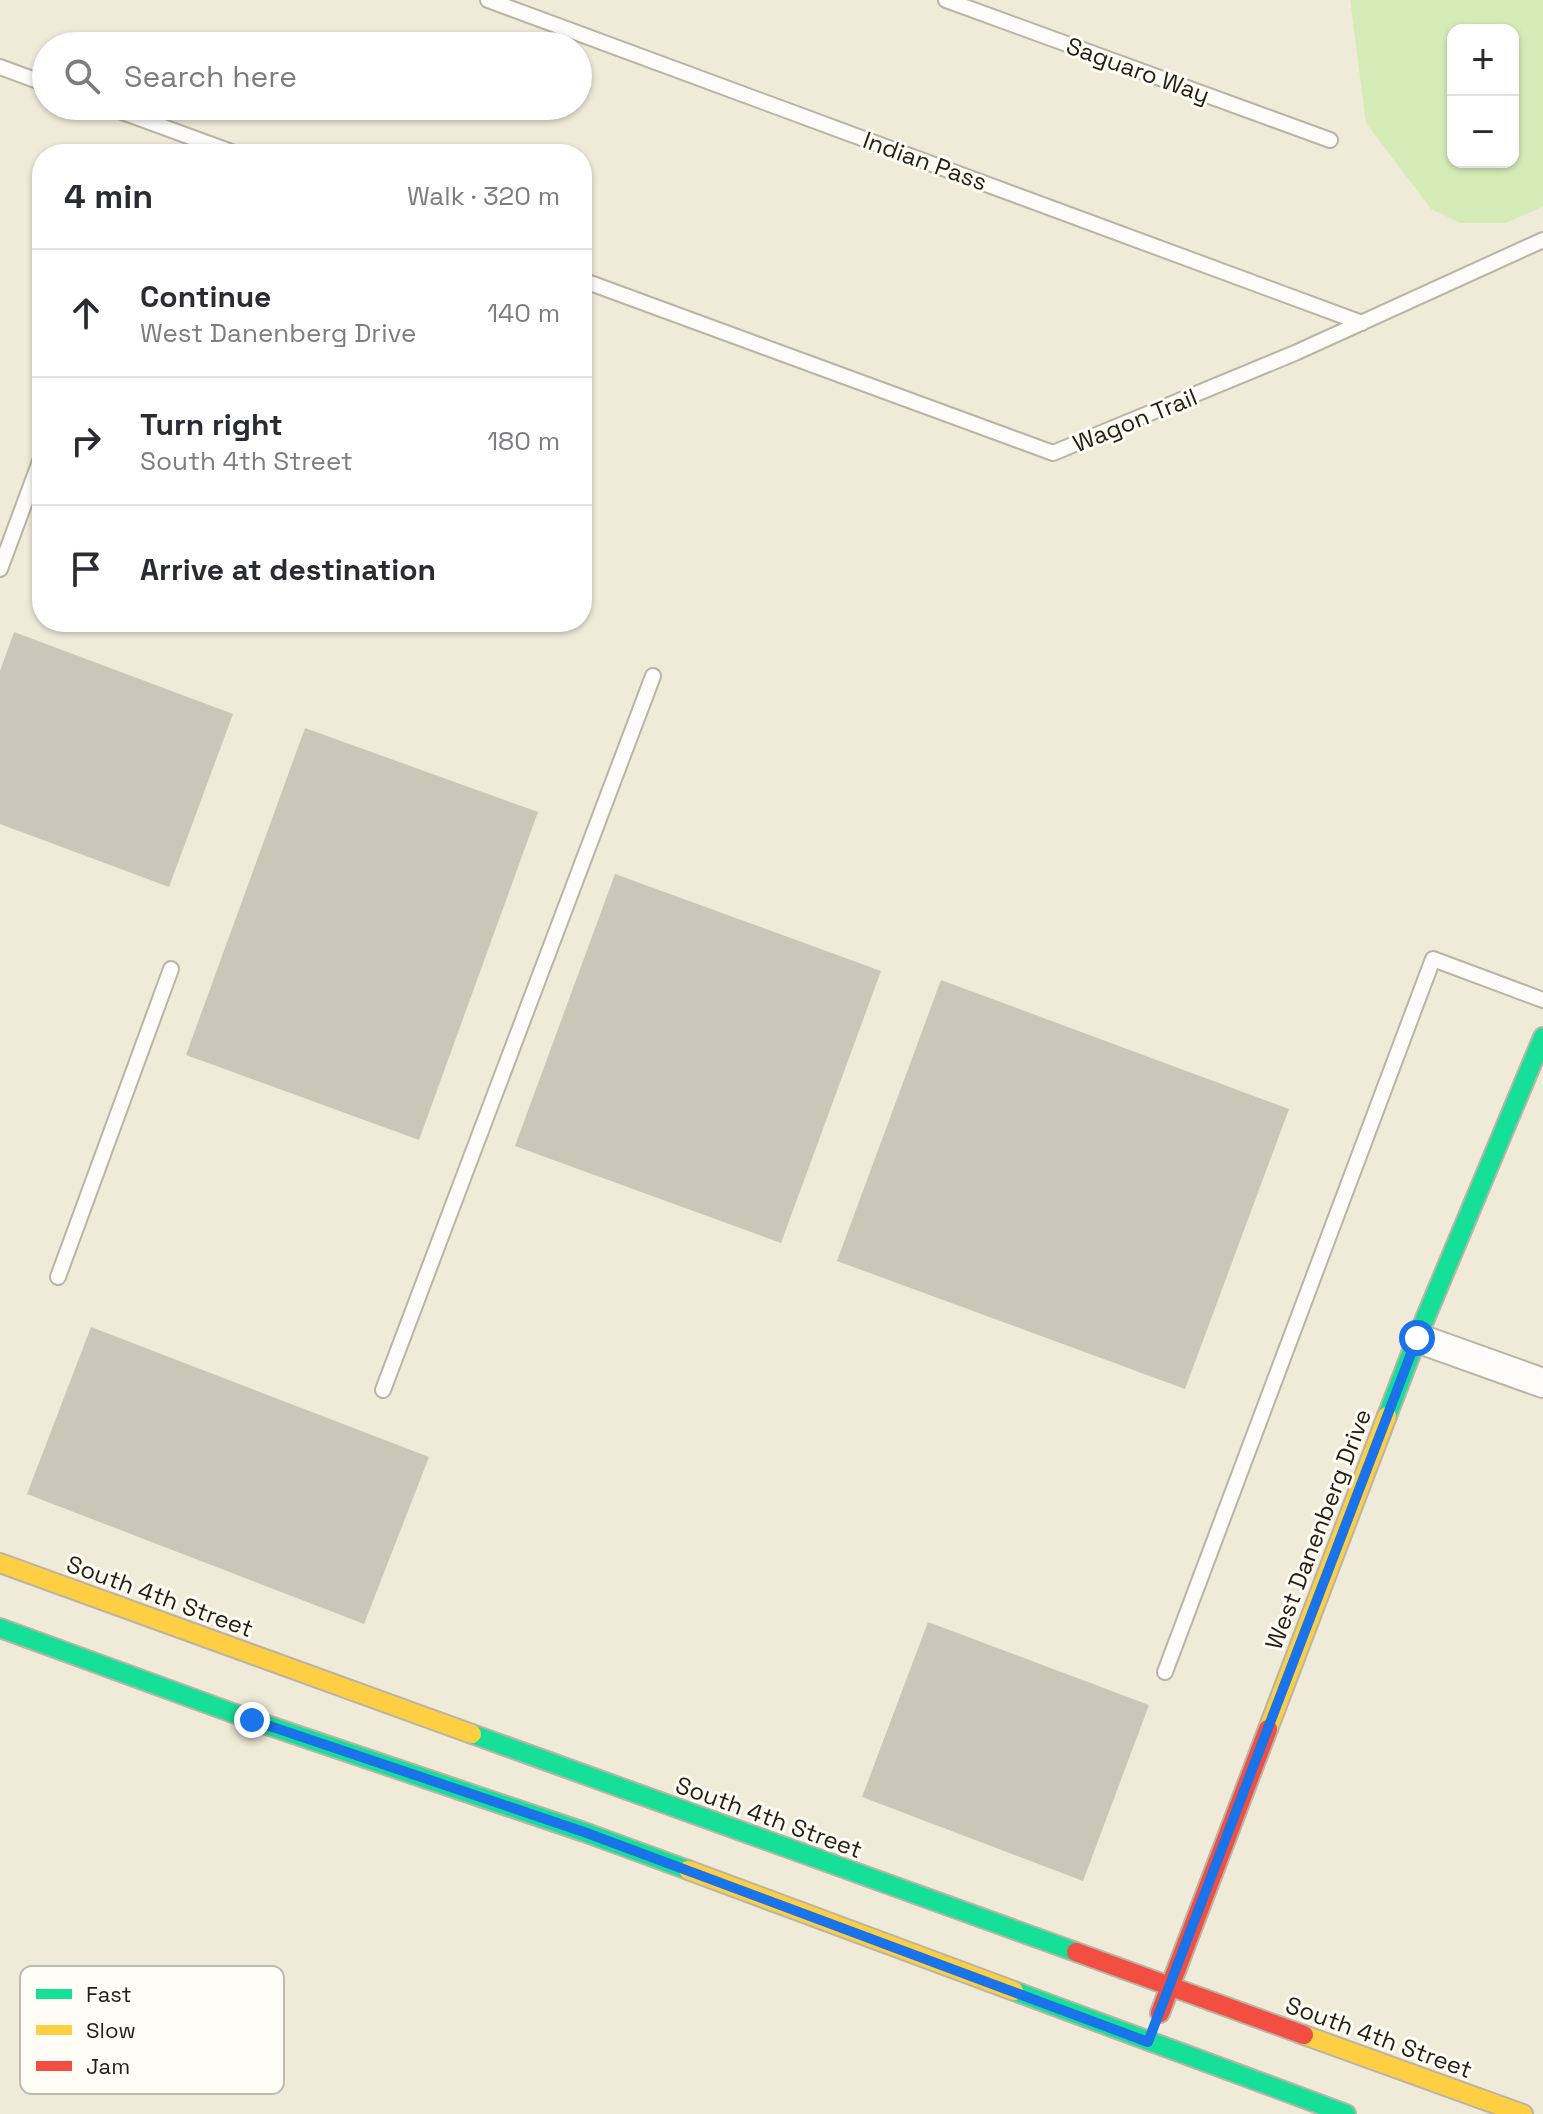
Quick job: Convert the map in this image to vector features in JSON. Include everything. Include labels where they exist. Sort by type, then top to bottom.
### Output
[{"type":"main road","name":"West Danenberg Drive","points":[[1148,2042],[1417,1338],[1543,1037]]},
{"type":"main road","name":"South 4th Street","points":[[0,1563],[1523,2114]]},
{"type":"main road","points":[[0,1628],[252,1720],[584,1832],[1346,2114]]},
{"type":"street","points":[[1417,1338],[1543,1383]]},
{"type":"lane","name":"Indian Pass","points":[[488,0],[575,32]]},
{"type":"lane","name":"Saguaro Way","points":[[946,0],[1330,140]]},
{"type":"lane","name":"Indian Pass","points":[[592,38],[1362,323]]},
{"type":"lane","points":[[0,67],[32,79]]},
{"type":"lane","points":[[144,120],[210,144]]},
{"type":"lane","name":"Wagon Trail","points":[[592,284],[1053,453],[1362,323],[1543,240]]},
{"type":"lane","points":[[0,569],[32,483]]},
{"type":"lane","points":[[383,1390],[653,676]]},
{"type":"lane","points":[[1165,1672],[1433,959],[1543,1000]]},
{"type":"lane","points":[[58,1277],[171,969]]},
{"type":"green space","points":[[1350,0],[1543,0],[1543,207],[1505,223],[1460,223],[1431,209],[1366,123]]},
{"type":"building","points":[[14,632],[233,714],[169,887],[0,824],[0,671]]},
{"type":"building","points":[[305,728],[538,812],[419,1140],[186,1055]]},
{"type":"building","points":[[615,874],[881,971],[781,1243],[515,1146]]},
{"type":"building","points":[[941,980],[1289,1109],[1185,1389],[837,1261]]},
{"type":"building","points":[[91,1327],[429,1457],[364,1624],[27,1494]]},
{"type":"building","points":[[928,1622],[1149,1705],[1083,1881],[862,1797]]},
{"type":"traffic: fast","points":[[1387,1416],[1543,1037]]},
{"type":"traffic: fast","points":[[0,1628],[252,1720],[688,1870]]},
{"type":"traffic: fast","points":[[472,1734],[1076,1952]]},
{"type":"traffic: fast","points":[[1014,1991],[1346,2114]]},
{"type":"traffic: slow","points":[[1268,1729],[1387,1416]]},
{"type":"traffic: slow","points":[[0,1563],[472,1734]]},
{"type":"traffic: slow","points":[[688,1870],[1014,1991]]},
{"type":"traffic: slow","points":[[1304,2035],[1523,2114]]},
{"type":"traffic: jam","points":[[1160,2013],[1268,1729]]},
{"type":"traffic: jam","points":[[1076,1952],[1304,2035]]},
{"type":"route","points":[[252,1720],[584,1832],[1148,2042],[1417,1338]]}]
